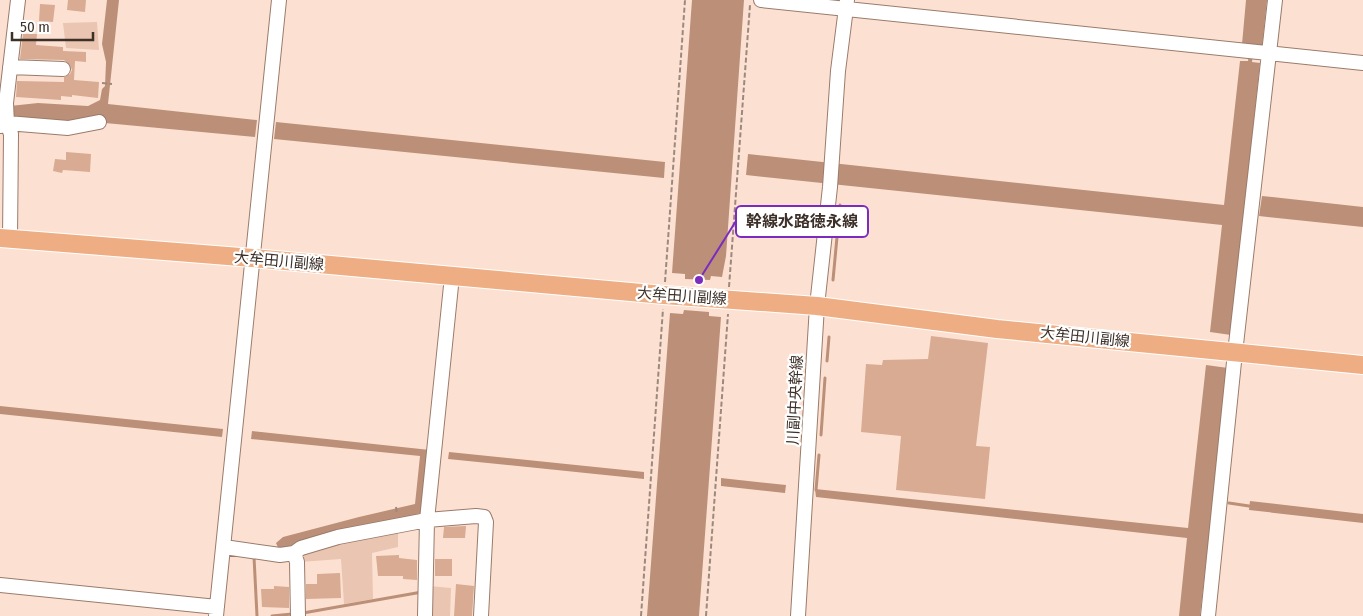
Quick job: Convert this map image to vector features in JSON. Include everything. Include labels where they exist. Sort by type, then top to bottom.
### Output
[{"type":"main road","name":"大牟田川副線","points":[[5,239],[253,258],[664,295],[817,306],[997,329],[1363,365]]},
{"type":"street","points":[[5,239],[11,134],[4,123],[18,0]]},
{"type":"street","points":[[0,585],[217,612],[279,0]]},
{"type":"street","points":[[761,0],[846,4],[1257,53],[1363,63]]},
{"type":"street","points":[[1208,616],[1236,352],[1257,53],[1275,0]]},
{"type":"street","name":"川副中央幹線","points":[[798,616],[817,306],[833,159],[838,71],[846,4]]},
{"type":"street","points":[[10,67],[63,69]]},
{"type":"street","points":[[4,123],[68,128],[99,122]]},
{"type":"street","points":[[425,616],[428,520],[452,276]]},
{"type":"street","points":[[224,547],[280,555],[294,553],[301,548],[338,537],[428,520],[484,517],[486,522],[481,616]]},
{"type":"street","points":[[294,553],[297,562],[298,616]]},
{"type":"path","points":[[641,616],[685,0]]},
{"type":"path","points":[[706,616],[750,0]]},
{"type":"path","points":[[102,83],[112,84]]},
{"type":"shaded area","points":[[107,0],[119,0],[108,104],[257,120],[255,137],[4,116],[10,106],[38,103],[88,106],[100,100],[102,89],[105,86],[106,62],[102,44]]},
{"type":"shaded area","points":[[692,0],[744,0],[726,256],[722,277],[711,276],[710,280],[685,279],[685,274],[672,273]]},
{"type":"shaded area","points":[[1246,0],[1267,0],[1262,47],[1254,46],[1252,62],[1260,63],[1231,335],[1210,332],[1222,225],[746,175],[748,154],[1224,205],[1240,61],[1248,61],[1250,46],[1242,44]]},
{"type":"shaded area","points":[[97,22],[99,50],[66,48],[63,23]]},
{"type":"shaded area","points":[[276,122],[665,162],[664,178],[274,139]]},
{"type":"shaded area","points":[[1262,196],[1363,207],[1363,227],[1259,216]]},
{"type":"shaded area","points":[[684,310],[709,312],[709,316],[721,317],[699,616],[647,616],[670,313],[683,314]]},
{"type":"shaded area","points":[[1206,365],[1228,368],[1200,616],[1179,616],[1187,538],[816,497],[815,489],[1188,528]]},
{"type":"shaded area","points":[[0,406],[223,429],[222,437],[0,414]]},
{"type":"shaded area","points":[[252,431],[430,450],[423,515],[334,532],[279,550],[276,543],[283,537],[415,504],[420,456],[251,439]]},
{"type":"shaded area","points":[[449,452],[644,472],[644,479],[448,459]]},
{"type":"shaded area","points":[[721,478],[786,485],[785,493],[721,486]]},
{"type":"shaded area","points":[[1250,501],[1363,514],[1363,523],[1249,510]]},
{"type":"shaded area","points":[[398,529],[398,547],[372,553],[373,599],[344,604],[341,559],[300,562],[301,553]]},
{"type":"shaded area","points":[[429,586],[451,588],[450,616],[431,616]]},
{"type":"building","points":[[68,0],[86,0],[85,12],[67,10]]},
{"type":"building","points":[[40,4],[55,5],[53,22],[39,21]]},
{"type":"building","points":[[23,34],[37,34],[36,45],[63,47],[63,51],[86,52],[86,62],[75,61],[74,80],[99,82],[98,98],[72,95],[72,97],[61,96],[61,100],[16,97],[17,81],[64,82],[64,77],[70,74],[72,70],[70,65],[64,60],[20,59]]},
{"type":"building","points":[[66,152],[91,154],[90,172],[63,170],[62,173],[53,171],[55,159],[66,160]]},
{"type":"building","points":[[931,336],[988,343],[976,446],[990,447],[985,499],[896,490],[901,436],[861,432],[866,364],[882,365],[883,360],[928,359]]},
{"type":"building","points":[[466,526],[465,538],[443,538],[444,527]]},
{"type":"building","points":[[399,555],[399,558],[417,560],[417,580],[403,579],[403,576],[378,576],[376,556]]},
{"type":"building","points":[[435,559],[452,559],[452,576],[435,576]]},
{"type":"building","points":[[340,573],[341,598],[306,599],[306,584],[317,584],[317,574]]},
{"type":"building","points":[[456,584],[474,586],[472,616],[454,616]]},
{"type":"building","points":[[274,586],[289,587],[289,608],[262,607],[261,589],[274,589]]},
{"type":"waterway","points":[[833,280],[840,205]]},
{"type":"waterway","points":[[827,361],[829,337]]},
{"type":"waterway","points":[[821,435],[825,378]]},
{"type":"waterway","points":[[816,490],[819,455]]},
{"type":"waterway","points":[[1229,503],[1249,506]]},
{"type":"waterway","points":[[254,557],[257,616]]},
{"type":"waterway","points":[[303,613],[422,592]]},
{"type":"waterway","points":[[272,616],[292,614]]},
{"type":"place","name":"幹線水路徳永線","points":[[699,280]]}]
